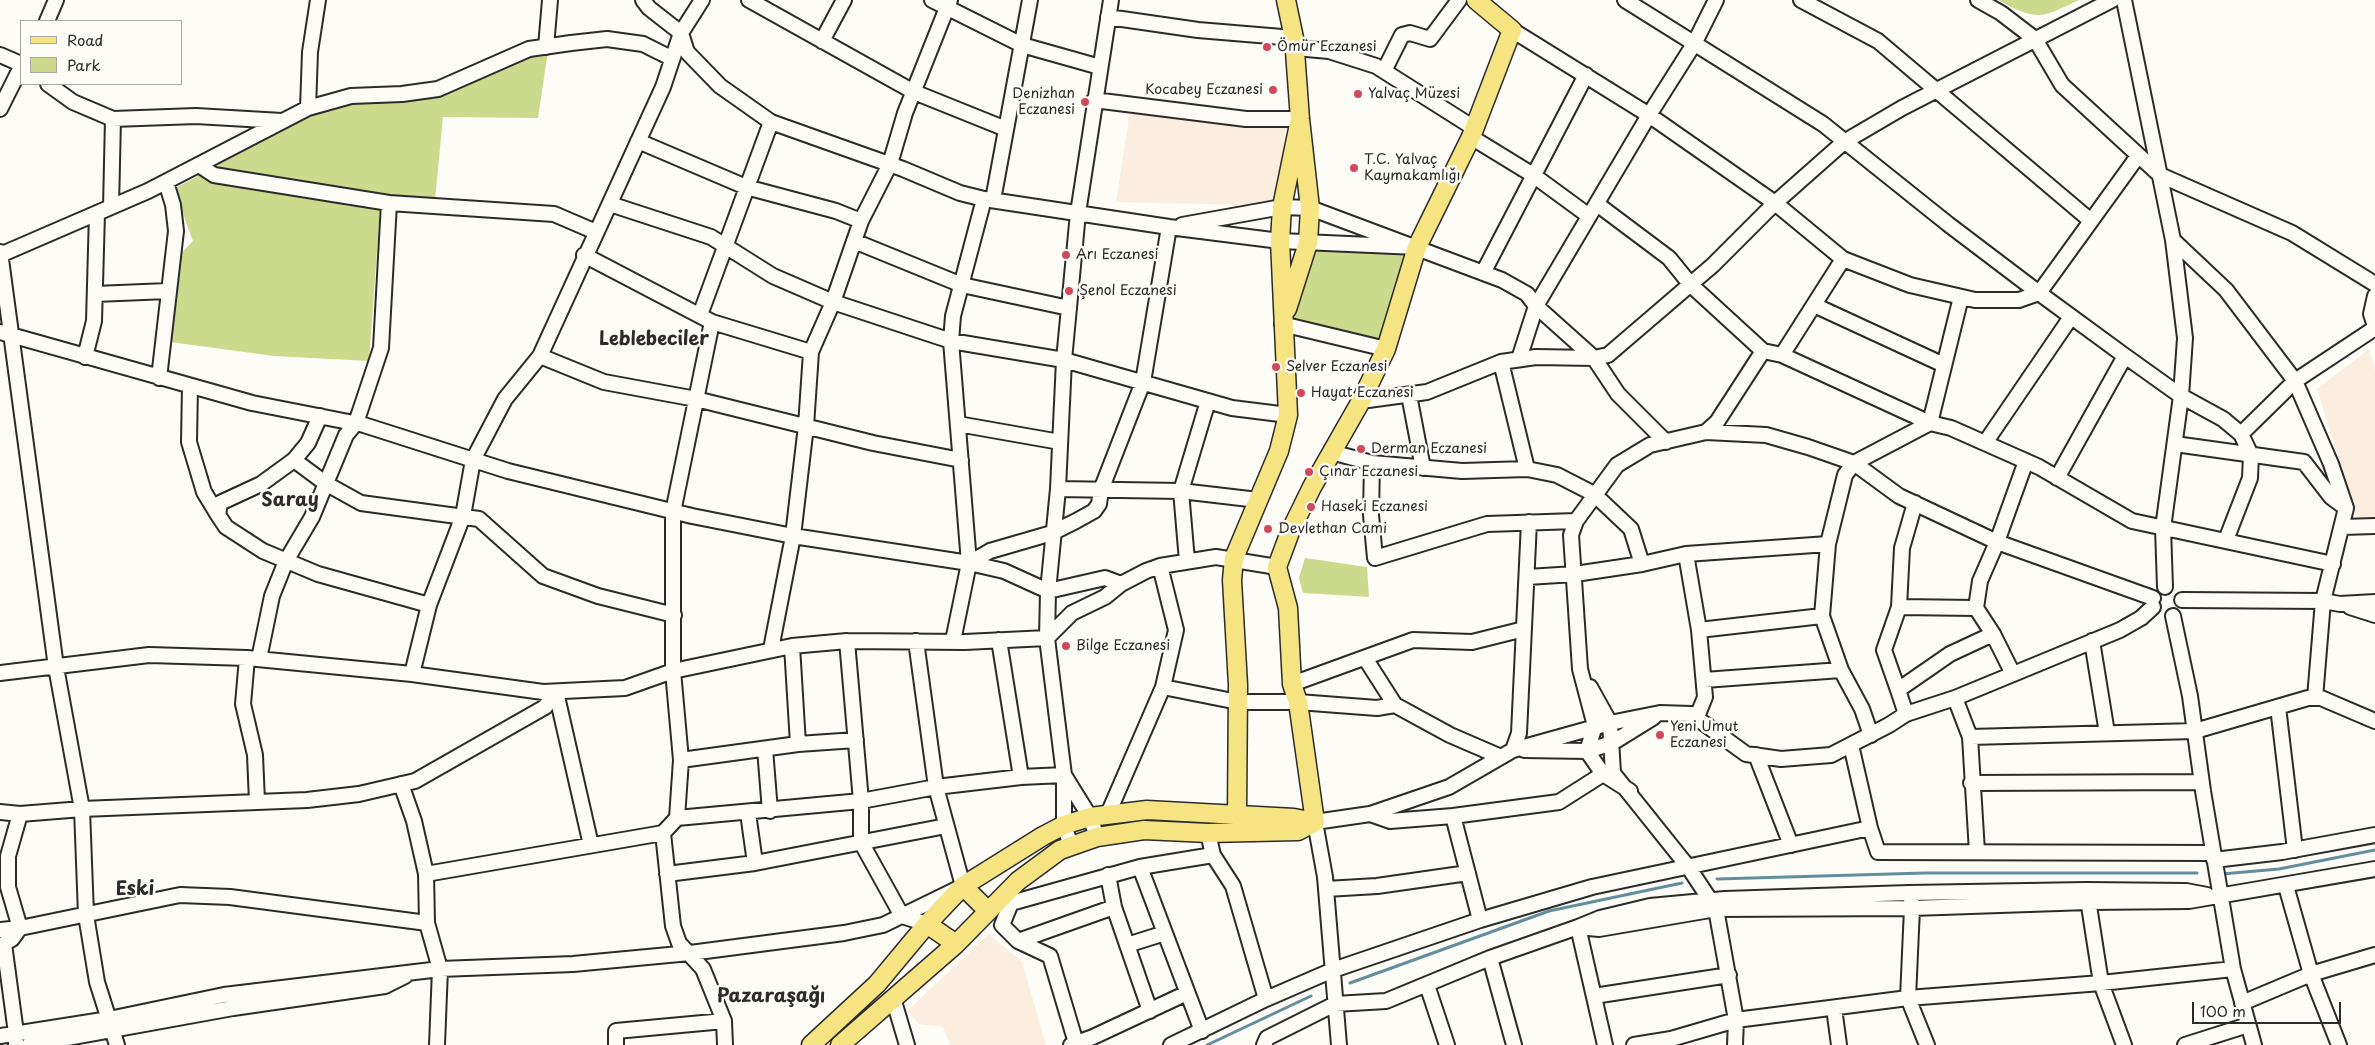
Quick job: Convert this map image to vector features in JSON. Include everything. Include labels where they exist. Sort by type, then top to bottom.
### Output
[{"type":"main road","points":[[1315,822],[1298,702],[1292,684],[1288,608],[1277,567],[1290,532],[1331,452],[1361,401],[1386,349],[1417,247],[1473,132],[1512,30],[1476,0]]},
{"type":"main road","points":[[1282,324],[1308,243],[1310,208],[1290,5]]},
{"type":"main road","points":[[1237,816],[1238,702],[1232,580],[1234,558],[1279,452],[1288,415],[1282,324],[1280,241],[1282,206],[1300,119]]},
{"type":"main road","points":[[811,1045],[877,984],[927,924],[963,886],[1043,836],[1064,826],[1099,815],[1147,810],[1294,818],[1315,822]]},
{"type":"main road","points":[[840,1045],[956,944],[1018,881],[1060,850],[1097,837],[1144,830],[1208,833],[1298,831],[1315,822]]},
{"type":"main road","points":[[963,886],[988,911]]},
{"type":"main road","points":[[927,924],[956,944]]},
{"type":"street","points":[[47,20],[56,0]]},
{"type":"street","points":[[308,108],[310,52],[318,0]]},
{"type":"street","points":[[546,47],[550,0]]},
{"type":"street","points":[[643,0],[649,8],[681,33],[687,52],[720,86],[772,122],[890,164],[960,192],[988,200],[1169,228],[1280,241],[1417,247]]},
{"type":"street","points":[[412,674],[429,605],[463,516],[474,460],[505,399],[540,356],[584,255],[610,204],[663,87],[671,58],[681,33],[702,0]]},
{"type":"street","points":[[748,0],[914,92],[1006,129]]},
{"type":"street","points":[[822,41],[844,0]]},
{"type":"street","points":[[932,0],[948,4],[1022,44],[1100,66]]},
{"type":"street","points":[[953,641],[969,563],[952,341],[954,316],[988,200],[1006,129],[1030,0]]},
{"type":"street","points":[[1071,846],[1064,826],[1064,775],[1047,638],[1048,591],[1052,533],[1058,489],[1064,360],[1078,213],[1111,0]]},
{"type":"street","points":[[1384,71],[1402,36],[1410,33],[1430,39],[1459,0]]},
{"type":"street","points":[[1625,0],[1823,124],[2039,293],[2181,396],[2223,419],[2241,434],[2251,455],[2250,478],[2226,540]]},
{"type":"street","points":[[1519,359],[1536,306],[1648,114],[1694,44],[1716,0]]},
{"type":"street","points":[[1801,0],[1878,41],[2091,221]]},
{"type":"street","points":[[1978,0],[2001,13],[2035,39],[2062,85],[2160,175],[2292,232],[2375,284]]},
{"type":"street","points":[[1361,401],[1409,395],[1443,388],[1502,362],[1536,357],[1594,358],[1608,355],[1691,285],[1775,203],[1844,142],[1935,90],[2112,0]]},
{"type":"street","points":[[2124,0],[2173,240],[2184,338],[2181,396],[2162,528],[2166,587]]},
{"type":"street","points":[[771,649],[792,536],[806,426],[812,352],[833,302],[861,221],[890,164],[914,92],[948,4]]},
{"type":"street","points":[[1108,17],[1294,43],[1329,51],[1376,66],[1473,132],[1589,216]]},
{"type":"street","points":[[1512,30],[1648,114],[1775,203],[1843,259],[1910,285],[1975,300],[2018,300],[2039,293],[2138,156]]},
{"type":"street","points":[[113,1032],[97,982],[86,915],[82,809],[56,667],[6,334],[0,254],[166,182],[308,108],[351,96],[402,94],[438,89],[530,49],[607,39],[643,44],[671,58]]},
{"type":"street","points":[[0,55],[20,65]]},
{"type":"street","points":[[0,109],[20,68]]},
{"type":"street","points":[[1482,272],[1586,75]]},
{"type":"street","points":[[49,85],[73,102],[113,119],[196,116],[283,120]]},
{"type":"street","points":[[1094,100],[1246,118],[1300,119]]},
{"type":"street","points":[[111,207],[113,119]]},
{"type":"street","points":[[426,874],[663,833],[677,818],[681,760],[672,671],[674,615],[673,512],[696,399],[706,318],[724,246],[772,122]]},
{"type":"street","points":[[638,141],[746,187],[836,211],[861,221]]},
{"type":"street","points":[[199,165],[214,175],[389,203],[554,214],[596,232]]},
{"type":"street","points":[[160,378],[176,231],[173,205],[166,182]]},
{"type":"street","points":[[257,802],[255,755],[243,704],[253,658],[272,596],[286,561],[312,517],[346,435],[356,423],[381,348],[389,203]]},
{"type":"street","points":[[610,204],[711,238],[773,276],[833,302],[952,341],[1064,360],[1232,408],[1288,415]]},
{"type":"street","points":[[1597,204],[1669,258],[1691,285],[1763,351],[1782,355],[1930,423],[1951,428],[1985,443],[2057,478],[2132,521],[2333,564]]},
{"type":"street","points":[[1169,228],[1282,206],[1310,208],[1482,272],[1527,294],[1536,306],[1594,358],[1618,394],[1666,442]]},
{"type":"street","points":[[85,357],[94,321],[97,213]]},
{"type":"street","points":[[969,563],[990,552],[1052,533],[1094,511],[1099,504],[1100,490],[1143,382],[1169,228]]},
{"type":"street","points":[[2173,240],[2226,290],[2295,381],[2331,464],[2346,508],[2323,601],[2315,698]]},
{"type":"street","points":[[854,241],[962,285],[1069,308]]},
{"type":"street","points":[[584,255],[706,318],[812,352]]},
{"type":"street","points":[[1782,355],[1843,259]]},
{"type":"street","points":[[95,294],[168,291]]},
{"type":"street","points":[[2241,434],[2295,381],[2375,327],[2371,314],[2375,296]]},
{"type":"street","points":[[1871,735],[1862,710],[1841,670],[1822,616],[1828,544],[1845,475],[1854,463],[1930,423],[1962,297]]},
{"type":"street","points":[[1814,305],[1944,365]]},
{"type":"street","points":[[1985,443],[2071,316]]},
{"type":"street","points":[[1282,324],[1386,349]]},
{"type":"street","points":[[6,334],[252,403],[356,423],[508,470],[673,512],[792,536],[969,563],[1004,571],[1048,591],[1105,578],[1121,584]]},
{"type":"street","points":[[1706,432],[1718,422],[1763,351]]},
{"type":"street","points":[[540,356],[604,382],[696,399],[874,443],[962,460]]},
{"type":"street","points":[[2057,478],[2125,356]]},
{"type":"street","points":[[1502,362],[1527,469]]},
{"type":"street","points":[[190,386],[189,442],[204,492],[226,527],[262,551],[318,574],[429,605]]},
{"type":"street","points":[[1409,395],[1423,468]]},
{"type":"street","points":[[1187,561],[1181,491],[1208,401]]},
{"type":"street","points":[[218,515],[220,503],[261,484],[294,460],[308,443],[320,416]]},
{"type":"street","points":[[958,424],[1060,442]]},
{"type":"street","points":[[1339,1045],[1326,889],[1315,822],[1370,814],[1449,787],[1513,750],[1595,726],[1660,713],[1691,714],[1746,754],[1781,759],[1831,755],[1871,735],[1906,714],[1955,698],[2120,630],[2141,618],[2153,603],[2158,591],[2166,587],[2178,592],[2182,600],[2180,609],[2173,616],[2164,616],[2153,603],[1997,542],[1899,496],[1854,463],[1808,447],[1766,435],[1706,432],[1650,445],[1617,466],[1594,494],[1576,521],[1572,535],[1580,669],[1595,726],[1587,751]]},
{"type":"street","points":[[2175,444],[2304,462],[2331,497],[2346,508]]},
{"type":"street","points":[[1331,452],[1372,463],[1462,471],[1527,469],[1557,475],[1594,494],[1631,529],[1642,564]]},
{"type":"street","points":[[294,460],[325,483],[361,503],[479,519],[543,576],[598,596],[674,615]]},
{"type":"street","points":[[2013,674],[1993,634],[1976,608],[1980,581],[1997,542],[2026,462]]},
{"type":"street","points":[[1372,463],[1372,515],[1375,558],[1487,524],[1576,521]]},
{"type":"street","points":[[1058,489],[1181,491],[1258,500]]},
{"type":"street","points":[[1906,714],[1884,650],[1899,608],[1902,548],[1915,503]]},
{"type":"street","points":[[1513,750],[1519,732],[1529,522]]},
{"type":"street","points":[[2342,527],[2375,526]]},
{"type":"street","points":[[1527,577],[1575,574],[1642,564],[1686,554],[1828,544]]},
{"type":"street","points":[[1686,554],[1699,630],[1704,680],[1705,697],[1697,717]]},
{"type":"street","points":[[0,673],[149,656],[253,658],[412,674],[544,692],[625,688],[672,671],[792,646],[847,641],[953,641],[1047,638],[1072,613],[1105,597],[1121,584],[1160,566],[1216,556],[1277,567]]},
{"type":"street","points":[[1097,837],[1099,815],[1162,687],[1176,630],[1160,566]]},
{"type":"street","points":[[2182,600],[2323,601],[2340,604],[2375,615]]},
{"type":"street","points":[[2340,604],[2375,602]]},
{"type":"street","points":[[1899,608],[1976,608]]},
{"type":"street","points":[[1699,630],[1822,616]]},
{"type":"street","points":[[2173,616],[2190,696],[2220,897],[2233,969],[2254,1045]]},
{"type":"street","points":[[1292,684],[1413,640],[1472,642],[1524,629]]},
{"type":"street","points":[[1898,690],[1950,654],[1993,634]]},
{"type":"street","points":[[999,640],[1021,777]]},
{"type":"street","points":[[847,641],[862,801],[861,842],[902,916],[927,924]]},
{"type":"street","points":[[29,1045],[113,1032],[234,1008],[385,986],[412,972],[440,969],[573,964],[690,953],[844,933],[883,925],[963,886],[936,787],[916,641]]},
{"type":"street","points":[[2092,641],[2107,734]]},
{"type":"street","points":[[792,646],[798,744]]},
{"type":"street","points":[[1365,658],[1395,705],[1450,735],[1501,757]]},
{"type":"street","points":[[1580,669],[1610,723],[1612,743],[1608,773]]},
{"type":"street","points":[[1704,680],[1841,670]]},
{"type":"street","points":[[1162,687],[1238,702],[1298,702],[1377,708],[1395,705]]},
{"type":"street","points":[[0,812],[20,814],[82,809],[257,802],[359,794],[415,781],[545,707],[556,692]]},
{"type":"street","points":[[556,692],[591,845]]},
{"type":"street","points":[[1955,698],[1970,737],[1971,783],[1977,852]]},
{"type":"street","points":[[1970,737],[2195,731],[2315,698],[2321,698],[2375,721]]},
{"type":"street","points":[[2278,707],[2295,850]]},
{"type":"street","points":[[1513,750],[1587,751],[1612,743],[1660,713]]},
{"type":"street","points":[[681,760],[798,744],[856,740]]},
{"type":"street","points":[[1851,745],[1870,828],[1878,852],[2214,857],[2295,850],[2375,835]]},
{"type":"street","points":[[765,749],[770,811]]},
{"type":"street","points":[[1587,751],[1608,773],[1630,791],[1689,868],[1713,905],[1729,975],[1736,1020],[1735,1045]]},
{"type":"street","points":[[1756,756],[1791,845]]},
{"type":"street","points":[[1370,814],[1390,821],[1452,816],[1559,802],[1608,773]]},
{"type":"street","points":[[1064,775],[1099,815]]},
{"type":"street","points":[[677,818],[770,811],[862,801],[936,787],[1021,777],[1064,775]]},
{"type":"street","points":[[1971,783],[2202,782]]},
{"type":"street","points":[[401,784],[414,821],[426,874],[427,923],[440,969],[437,1045]]},
{"type":"street","points":[[748,813],[755,863]]},
{"type":"street","points":[[20,814],[8,856],[8,887],[20,928]]},
{"type":"street","points":[[1452,816],[1480,920]]},
{"type":"street","points":[[667,874],[755,863],[946,826]]},
{"type":"street","points":[[1171,1045],[1266,998],[1333,970],[1480,920],[1592,887],[1689,868],[1870,828]]},
{"type":"street","points":[[663,833],[673,926],[679,943],[703,969],[724,1021],[725,1045]]},
{"type":"street","points":[[1208,833],[1213,855],[1232,886],[1266,998]]},
{"type":"street","points":[[1187,993],[1094,1041],[1074,1044],[1050,956],[1018,941],[1002,925],[1011,904],[1140,867],[1213,855]]},
{"type":"street","points":[[1140,867],[1202,1031]]},
{"type":"street","points":[[1264,1045],[1267,1038],[1336,1004],[1386,1001],[1490,958],[1600,918],[1650,906],[1912,908],[2186,891],[2220,897],[2375,869]]},
{"type":"street","points":[[1326,889],[1377,886],[1468,873]]},
{"type":"street","points":[[1108,875],[1114,907],[1150,1011]]},
{"type":"street","points":[[2286,886],[2312,974],[2339,1045]]},
{"type":"street","points":[[1713,905],[1909,893],[2087,896]]},
{"type":"street","points":[[1909,893],[1912,908],[1908,998],[1927,1045]]},
{"type":"street","points":[[0,930],[20,928],[180,895],[230,897],[427,923]]},
{"type":"street","points":[[2087,896],[2101,983],[2124,1045]]},
{"type":"street","points":[[1018,941],[1114,907]]},
{"type":"street","points":[[1578,927],[1605,1045]]},
{"type":"street","points":[[16,1039],[2,945],[12,939],[20,928]]},
{"type":"street","points":[[1127,946],[1165,933]]},
{"type":"street","points":[[2242,1003],[2312,974],[2375,955]]},
{"type":"street","points":[[1490,958],[1514,1045]]},
{"type":"street","points":[[1634,1045],[1671,1039],[1736,1020],[1908,998],[2101,983],[2233,969]]},
{"type":"street","points":[[1594,996],[1729,975]]},
{"type":"street","points":[[1427,985],[1447,1045]]},
{"type":"street","points":[[893,998],[907,1045]]},
{"type":"street","points":[[1834,1008],[1839,1045]]},
{"type":"street","points":[[616,1045],[616,1031],[724,1021]]},
{"type":"street","points":[[2185,1045],[2248,1025]]},
{"type":"street","points":[[0,1036],[16,1039],[113,1032]]},
{"type":"shaded area","points":[[1130,111],[1285,126],[1281,202],[1247,205],[1116,202]]},
{"type":"shaded area","points":[[2369,349],[2375,370],[2375,517],[2357,518],[2317,389]]},
{"type":"shaded area","points":[[989,934],[1022,962],[1046,1045],[950,1045],[943,1027],[919,1024],[907,1011]]},
{"type":"green space","points":[[1998,0],[2079,0],[2047,14],[2038,15],[2022,12]]},
{"type":"green space","points":[[548,51],[538,118],[443,117],[435,200],[381,196],[369,361],[274,356],[170,342],[180,254],[193,241],[174,189],[307,116],[340,102],[428,94]]},
{"type":"green space","points":[[1308,243],[1417,247],[1386,349],[1282,324]]},
{"type":"green space","points":[[1305,558],[1367,567],[1369,597],[1303,593],[1299,578]]},
{"type":"waterway","points":[[2222,874],[2279,869],[2375,850]]},
{"type":"waterway","points":[[1717,879],[1925,873],[2197,873]]},
{"type":"waterway","points":[[1350,983],[1549,911],[1682,883]]},
{"type":"waterway","points":[[1207,1045],[1311,996]]},
{"type":"place","name":"Ömür Eczanesi","points":[[1267,47]]},
{"type":"place","name":"Kocabey Eczanesi","points":[[1273,90]]},
{"type":"place","name":"Yalvaç Müzesi","points":[[1358,94]]},
{"type":"place","name":"Denizhan Eczanesi","points":[[1085,102]]},
{"type":"place","name":"T.C. Yalvaç Kaymakamlığı","points":[[1354,168]]},
{"type":"place","name":"Arı Eczanesi","points":[[1066,255]]},
{"type":"place","name":"Şenol Eczanesi","points":[[1069,291]]},
{"type":"place","name":"Selver Eczanesi","points":[[1276,367]]},
{"type":"place","name":"Hayat Eczanesi","points":[[1301,393]]},
{"type":"place","name":"Derman Eczanesi","points":[[1361,449]]},
{"type":"place","name":"Çınar Eczanesi","points":[[1309,472]]},
{"type":"place","name":"Haseki Eczanesi","points":[[1311,507]]},
{"type":"place","name":"Devlethan Cami","points":[[1268,529]]},
{"type":"place","name":"Bilge Eczanesi","points":[[1066,646]]},
{"type":"place","name":"Yeni Umut Eczanesi","points":[[1660,735]]},
{"type":"district","name":"Leblebeciler","points":[[654,340]]},
{"type":"district","name":"Saray","points":[[290,501]]},
{"type":"district","name":"Eski","points":[[135,890]]},
{"type":"district","name":"Pazaraşağı","points":[[771,997]]}]
